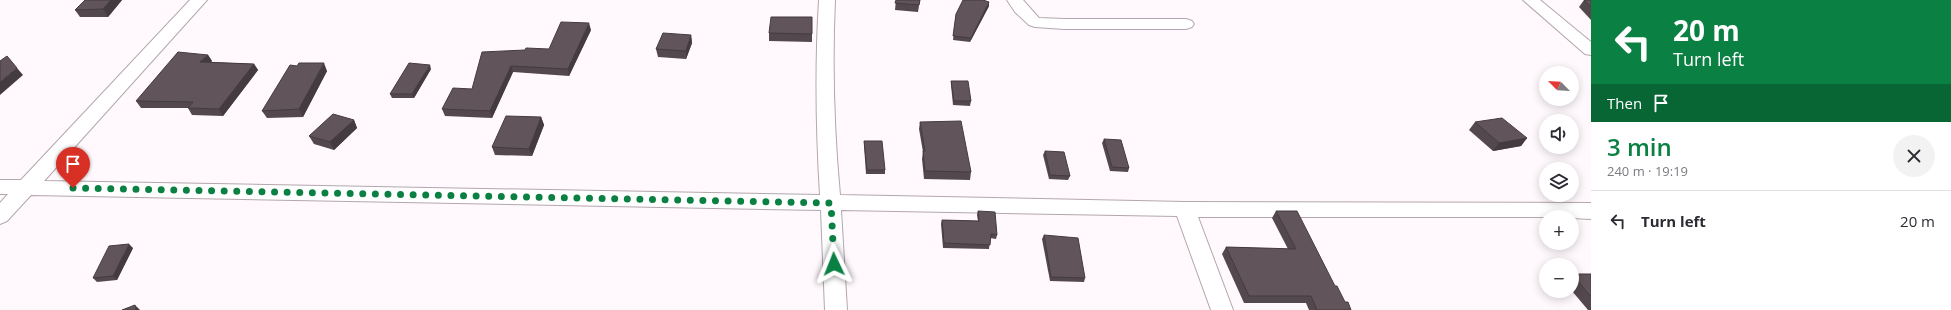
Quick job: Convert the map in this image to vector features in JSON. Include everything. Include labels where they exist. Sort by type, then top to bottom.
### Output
[{"type":"street","points":[[0,216],[199,0]]},
{"type":"street","points":[[826,0],[824,36],[826,143],[831,203],[836,310]]},
{"type":"street","points":[[1015,0],[1020,9],[1035,22],[1064,24],[1186,24]]},
{"type":"street","points":[[1531,0],[1591,50]]},
{"type":"street","points":[[0,187],[1185,209],[1591,211]]},
{"type":"street","points":[[1185,209],[1222,310]]},
{"type":"building","points":[[85,0],[111,0],[103,9],[75,10]]},
{"type":"building","points":[[896,0],[920,0],[919,5],[895,3]]},
{"type":"building","points":[[963,0],[983,0],[989,2],[971,38],[953,36],[956,14]]},
{"type":"building","points":[[1584,0],[1591,0],[1591,7]]},
{"type":"building","points":[[771,17],[812,17],[812,34],[769,33]]},
{"type":"building","points":[[561,22],[589,23],[568,69],[511,66],[490,111],[442,109],[453,88],[472,89],[482,52],[525,50],[526,48],[549,49]]},
{"type":"building","points":[[663,33],[691,35],[686,51],[656,49]]},
{"type":"building","points":[[178,52],[208,55],[200,62],[254,64],[219,109],[188,108],[193,102],[136,101]]},
{"type":"building","points":[[7,56],[17,68],[0,82],[0,61]]},
{"type":"building","points":[[299,63],[324,63],[299,109],[262,111],[290,65],[297,66]]},
{"type":"building","points":[[409,63],[430,65],[412,94],[390,94]]},
{"type":"building","points":[[951,81],[968,81],[971,101],[954,101]]},
{"type":"building","points":[[333,114],[354,120],[330,142],[309,136]]},
{"type":"building","points":[[506,116],[541,117],[529,149],[492,147]]},
{"type":"building","points":[[1502,118],[1527,138],[1499,143],[1475,122]]},
{"type":"building","points":[[961,121],[971,172],[925,171],[923,151],[925,151],[920,122]]},
{"type":"building","points":[[1104,139],[1121,140],[1129,168],[1112,167]]},
{"type":"building","points":[[864,141],[882,141],[885,170],[867,170]]},
{"type":"building","points":[[1045,151],[1064,152],[1070,176],[1050,175]]},
{"type":"building","points":[[978,211],[995,212],[997,235],[991,234],[990,245],[944,243],[942,220],[979,221]]},
{"type":"building","points":[[1276,211],[1297,211],[1335,286],[1337,286],[1345,302],[1348,302],[1351,310],[1317,310],[1311,296],[1249,296],[1226,247],[1296,249]]},
{"type":"building","points":[[1044,235],[1078,238],[1085,278],[1051,277]]},
{"type":"building","points":[[129,244],[113,276],[93,278],[109,246]]},
{"type":"building","points":[[1579,274],[1591,274],[1591,297],[1579,282]]},
{"type":"building","points":[[135,305],[136,310],[122,310]]},
{"type":"route","points":[[73,188],[831,203],[834,264]]}]
